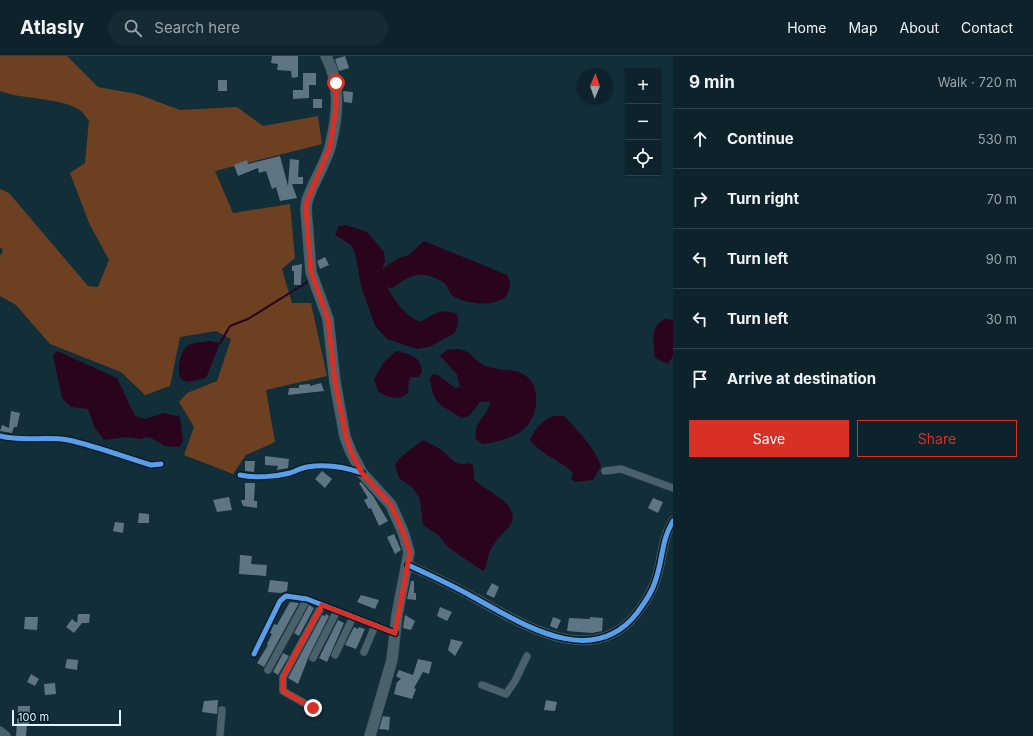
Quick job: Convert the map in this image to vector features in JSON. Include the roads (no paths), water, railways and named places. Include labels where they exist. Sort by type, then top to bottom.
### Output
[{"type":"main road","points":[[326,56],[332,68],[336,83],[336,108],[330,147],[307,201],[311,272],[328,319],[335,382],[346,436],[351,452],[362,473],[391,505],[410,552],[395,633],[392,660],[370,736]]},
{"type":"street","points":[[0,436],[21,440],[46,438],[68,440],[151,466],[161,464]]},
{"type":"street","points":[[240,475],[250,477],[288,474],[306,467],[325,466],[348,468],[362,473]]},
{"type":"street","points":[[605,471],[622,468],[673,488]]},
{"type":"street","points":[[408,565],[446,582],[550,636],[585,641],[598,639],[624,627],[637,613],[655,582],[666,532],[673,521]]},
{"type":"street","points":[[254,654],[280,601],[286,596],[307,599],[395,633]]},
{"type":"street","points":[[268,670],[307,599]]},
{"type":"street","points":[[313,708],[283,691],[283,677],[322,605]]},
{"type":"street","points":[[313,658],[336,611]]},
{"type":"street","points":[[335,655],[353,617]]},
{"type":"street","points":[[364,652],[375,626]]},
{"type":"street","points":[[482,685],[506,694],[515,681],[527,656]]},
{"type":"street","points":[[220,736],[222,710]]},
{"type":"street","points":[[0,730],[6,736]]},
{"type":"waterway","points":[[220,343],[230,326],[248,319],[309,281]]}]
